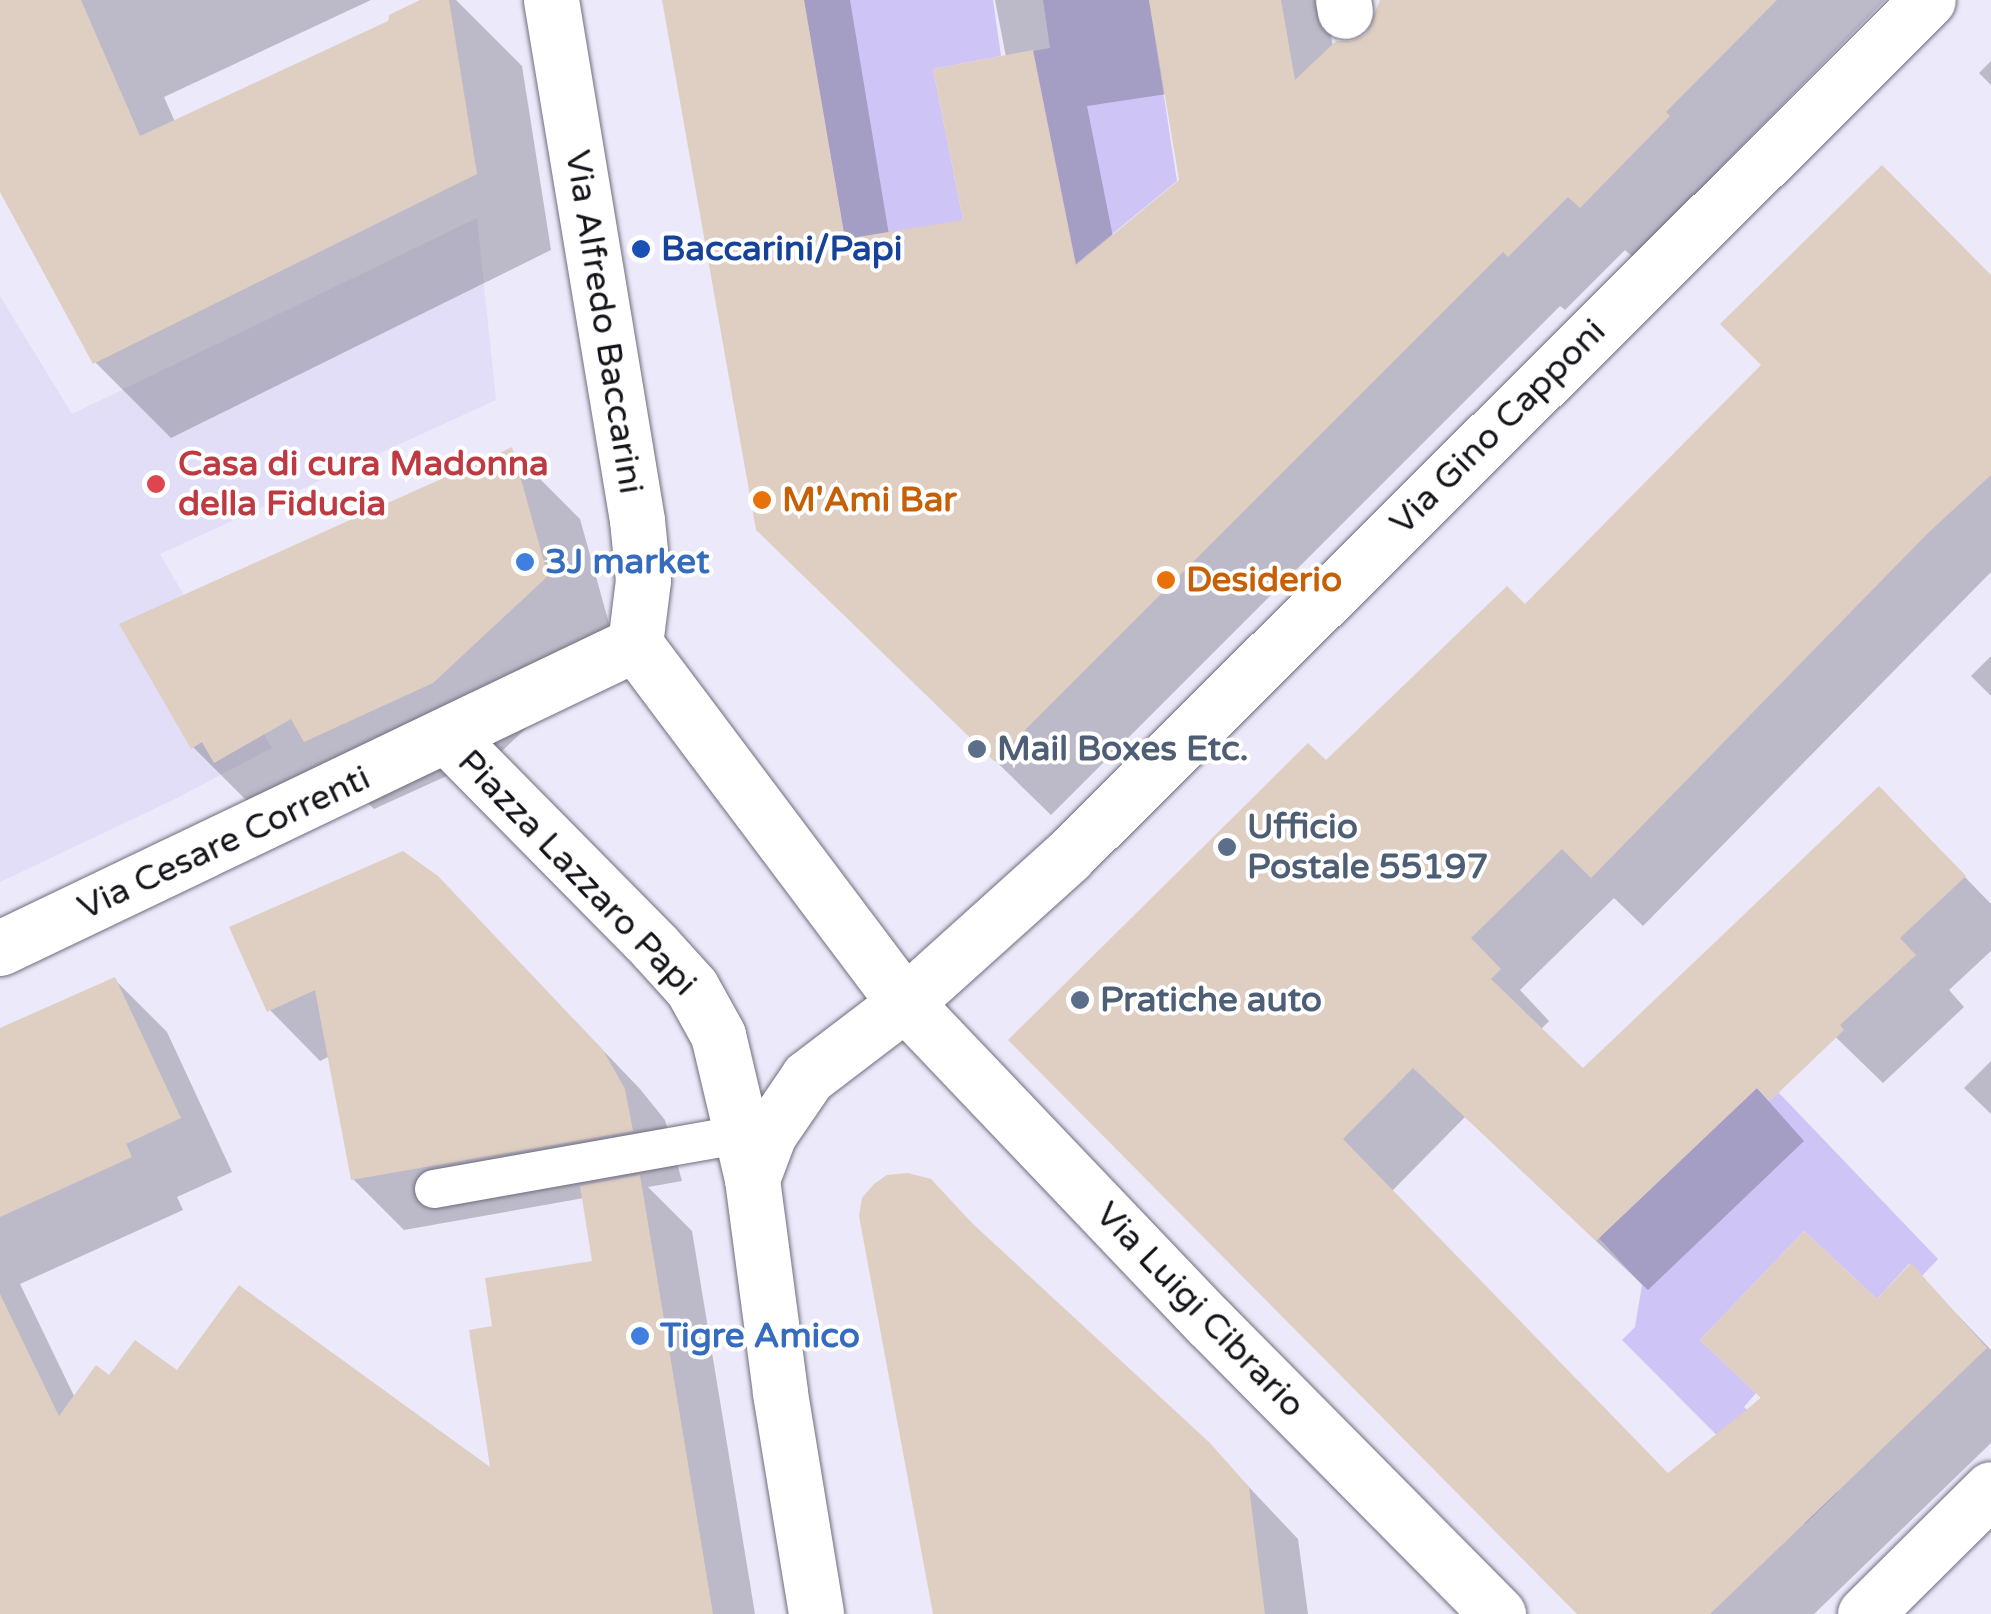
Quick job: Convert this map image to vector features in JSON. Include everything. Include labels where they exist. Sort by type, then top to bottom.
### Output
[{"type":"street","name":"Via Alfredo Baccarini","points":[[551,0],[637,520],[643,580],[635,644]]},
{"type":"street","name":"Via Gino Capponi","points":[[905,1002],[1068,856],[1928,0]]},
{"type":"street","name":"Piazza Lazzaro Papi","points":[[635,644],[448,737],[692,988],[718,1035],[760,1140],[780,1393],[816,1614]]},
{"type":"street","points":[[635,644],[905,1002],[832,1055],[760,1140]]},
{"type":"street","name":"Via Cesare Correnti","points":[[0,948],[448,737]]},
{"type":"street","name":"Via Luigi Cibrario","points":[[905,1002],[1209,1322],[1498,1614]]},
{"type":"street","points":[[1865,1614],[1991,1489]]},
{"type":"lane","points":[[434,1189],[760,1140]]},
{"type":"shaded area","points":[[804,0],[993,0],[1001,56],[933,69],[968,245],[1033,51],[1050,48],[1043,0],[1149,0],[1177,181],[1028,303],[852,281]]},
{"type":"shaded area","name":"Casa di cura Madonna della Fiducia","points":[[477,218],[496,400],[160,554],[272,748],[0,882],[0,296],[72,414]]},
{"type":"shaded area","points":[[1757,1088],[1769,1100],[1779,1093],[1938,1259],[1922,1276],[1909,1264],[1877,1299],[1804,1231],[1700,1340],[1756,1393],[1744,1407],[1838,1492],[1805,1524],[1622,1340],[1635,1327],[1642,1285],[1599,1238]]},
{"type":"building","points":[[0,0],[81,0],[140,136],[388,21],[389,15],[420,0],[449,0],[477,174],[93,364],[0,192]]},
{"type":"building","points":[[662,0],[804,0],[845,239],[963,220],[933,69],[1033,50],[1076,265],[1179,180],[1149,0],[1281,0],[1295,80],[1336,41],[1352,41],[1366,34],[1380,0],[1777,0],[1666,112],[1670,116],[1580,208],[1568,197],[1508,257],[1503,252],[994,761],[756,530]]},
{"type":"building","points":[[1882,165],[1991,275],[1991,475],[1928,533],[1591,878],[1562,849],[1471,938],[1501,969],[1491,979],[1583,1068],[1879,786],[1966,876],[1900,938],[1916,955],[1840,1025],[1844,1030],[1770,1101],[1757,1088],[1596,1241],[1413,1068],[1343,1139],[1668,1473],[1761,1398],[1700,1340],[1804,1231],[1877,1299],[1911,1263],[1987,1348],[1710,1614],[1577,1614],[1008,1040],[1308,743],[1326,760],[1507,586],[1525,604],[1761,365],[1720,324]]},
{"type":"building","points":[[512,447],[548,576],[433,683],[304,742],[291,719],[214,763],[202,742],[191,749],[119,624]]},
{"type":"building","points":[[403,851],[438,876],[603,1050],[625,1089],[633,1131],[351,1180],[315,990],[267,1012],[229,927]]},
{"type":"building","points":[[115,977],[181,1118],[126,1144],[132,1157],[0,1217],[0,1028]]},
{"type":"building","points":[[908,1173],[931,1179],[973,1224],[1210,1443],[1249,1487],[1265,1614],[933,1614],[859,1216],[862,1198],[874,1184],[887,1175]]},
{"type":"building","points":[[640,1175],[713,1614],[0,1614],[0,1294],[59,1416],[96,1365],[109,1375],[135,1340],[177,1370],[239,1285],[490,1467],[469,1330],[492,1326],[485,1278],[592,1261],[580,1186]]},
{"type":"place","name":"Baccarini/Papi","points":[[641,249]]},
{"type":"place","name":"Casa di cura Madonna della Fiducia","points":[[156,484]]},
{"type":"place","name":"M'Ami Bar","points":[[762,500]]},
{"type":"place","name":"3J market","points":[[525,562]]},
{"type":"place","name":"Desiderio","points":[[1166,580]]},
{"type":"place","name":"Mail Boxes Etc.","points":[[977,749]]},
{"type":"place","name":"Ufficio Postale 55197","points":[[1227,847]]},
{"type":"place","name":"Pratiche auto","points":[[1080,1000]]},
{"type":"place","name":"Tigre Amico","points":[[640,1336]]}]
